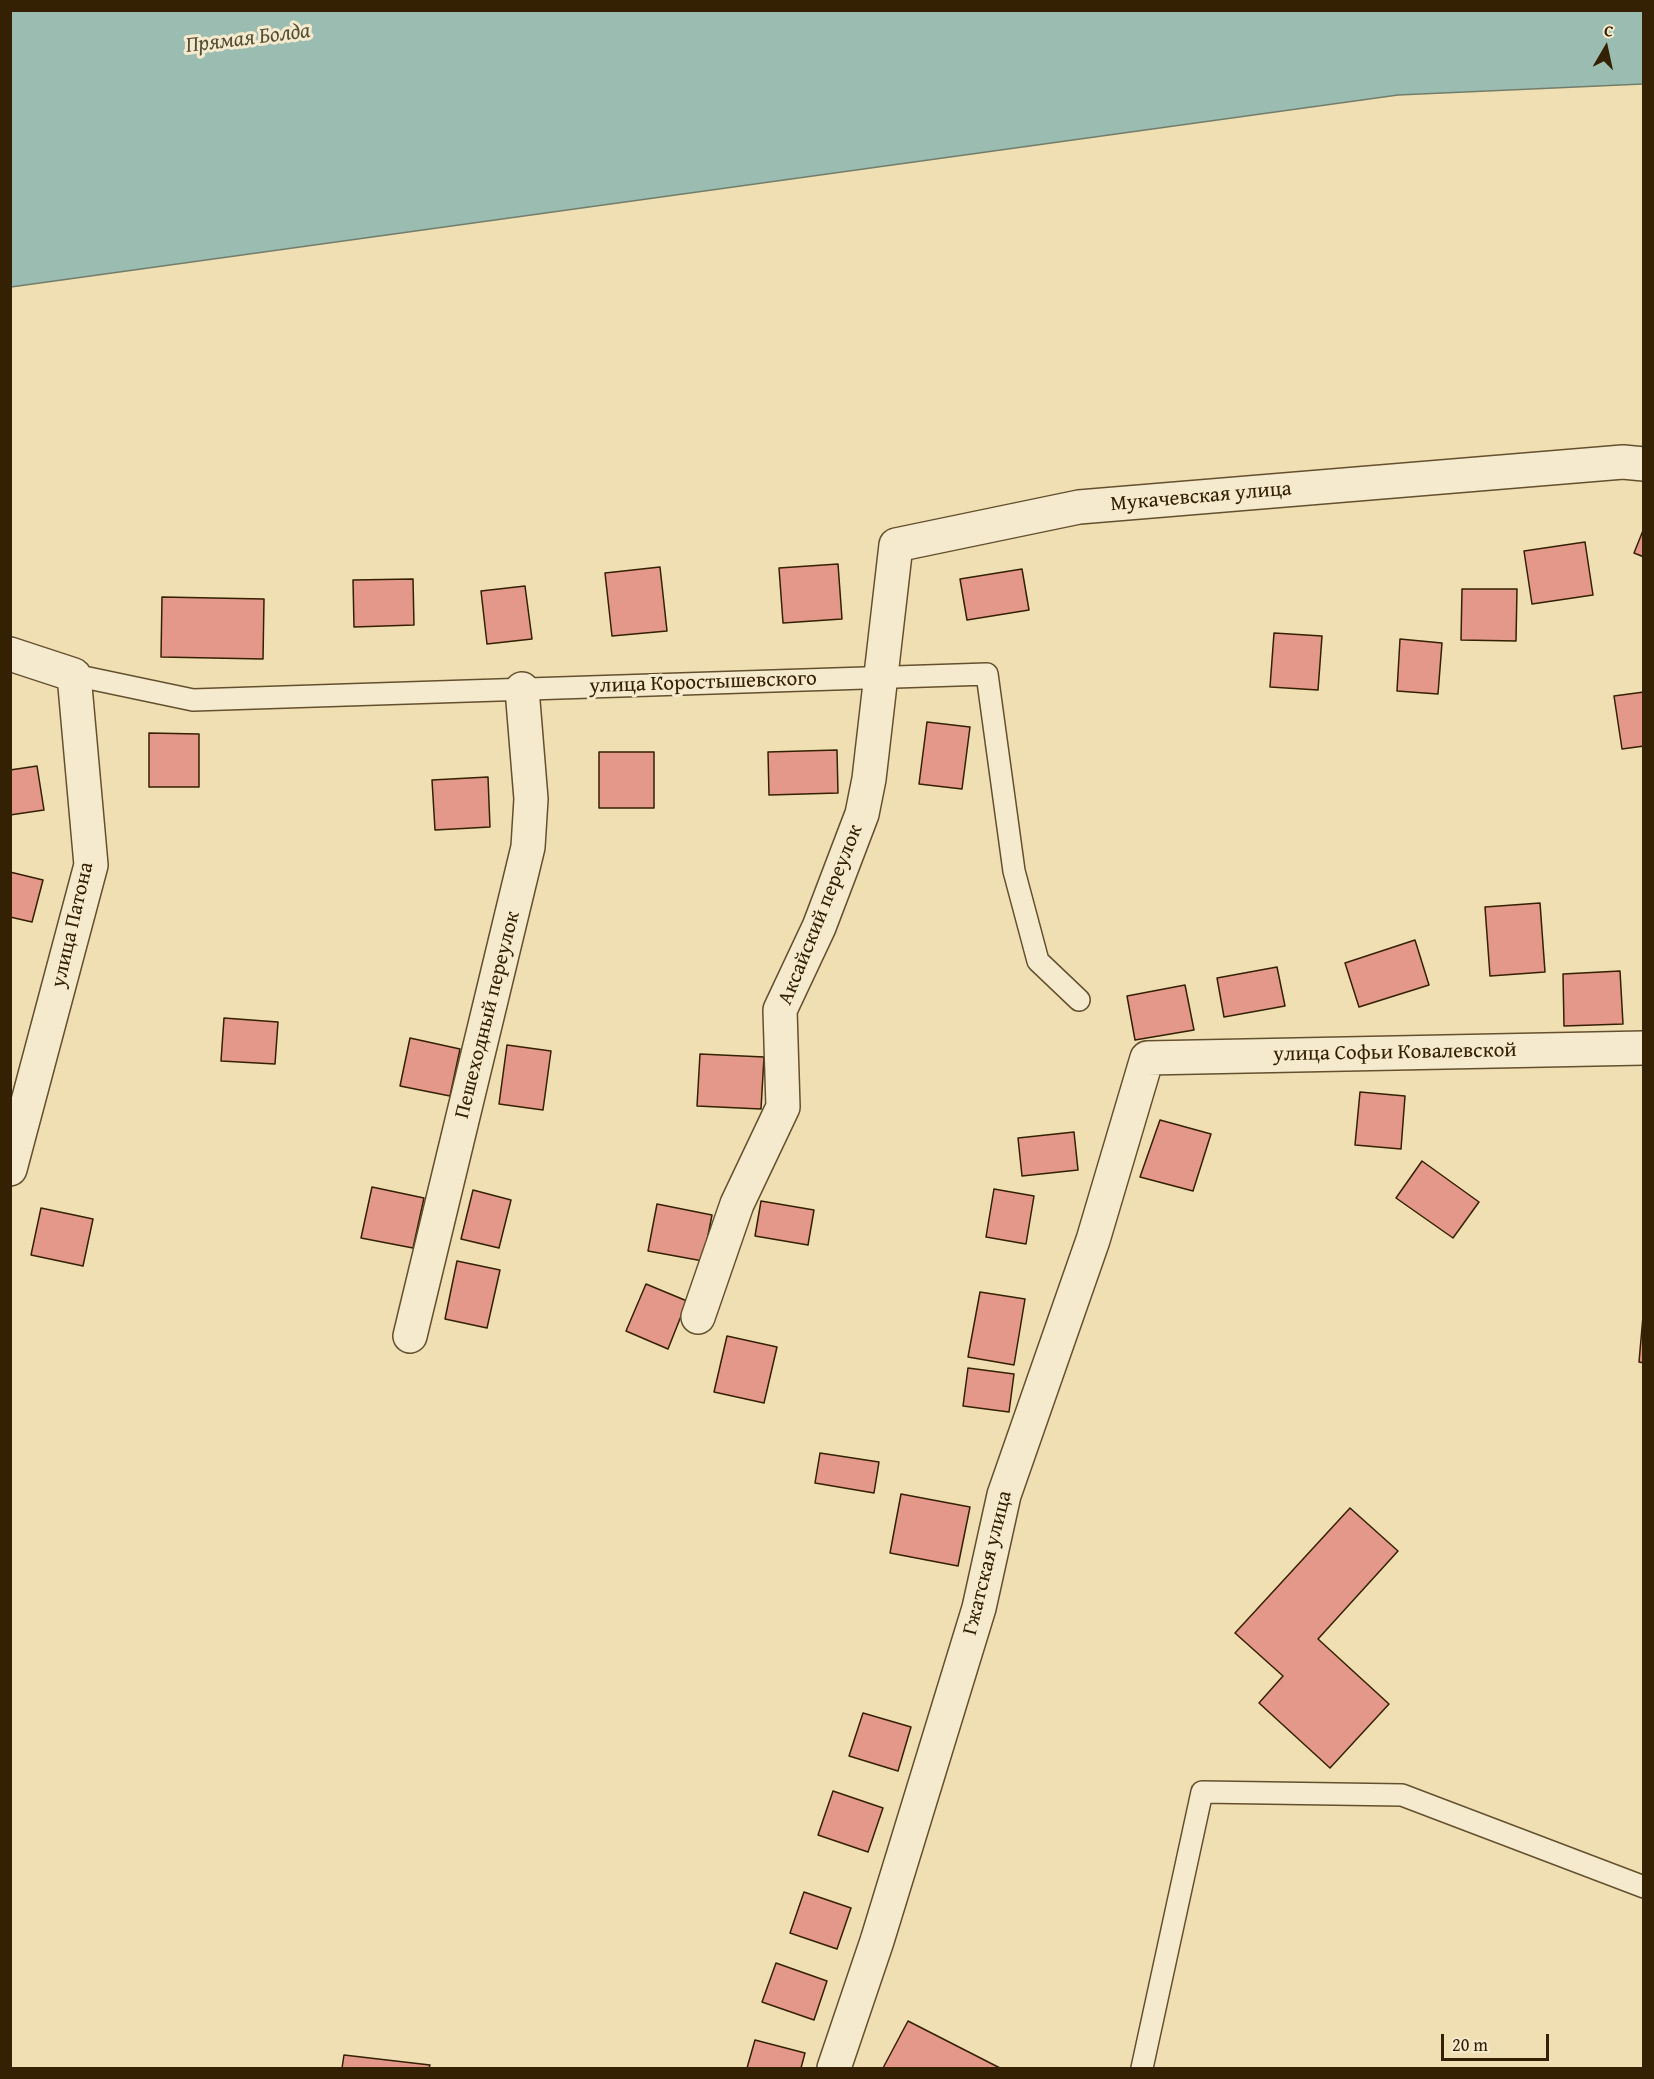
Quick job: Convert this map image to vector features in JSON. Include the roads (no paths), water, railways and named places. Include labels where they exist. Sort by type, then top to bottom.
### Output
[{"type":"street","name":"Мукачевская улица","points":[[880,678],[896,545],[1079,507],[1623,462],[1644,464]]},
{"type":"street","points":[[10,654],[74,675]]},
{"type":"street","name":"улица Патона","points":[[10,1169],[91,865],[74,675]]},
{"type":"street","name":"Аксайский переулок","points":[[698,1317],[737,1204],[783,1107],[780,1010],[819,927],[862,814],[869,779],[880,678]]},
{"type":"street","name":"Пешеходный переулок","points":[[410,1336],[528,847],[531,799],[522,689]]},
{"type":"street","name":"улица Софьи Ковалевской","points":[[1147,1058],[1644,1048]]},
{"type":"street","name":"Гжатская улица","points":[[834,2068],[878,1941],[979,1608],[1004,1495],[1093,1240],[1147,1058]]},
{"type":"lane","name":"улица Коростышевского","points":[[74,675],[193,700],[987,674],[1014,871],[1038,961],[1079,1000]]},
{"type":"lane","points":[[1142,2068],[1202,1792],[1402,1795],[1644,1887]]},
{"type":"water","name":"Прямая Болда","points":[[1643,10],[1643,84],[1398,95],[11,287],[11,11]]}]
